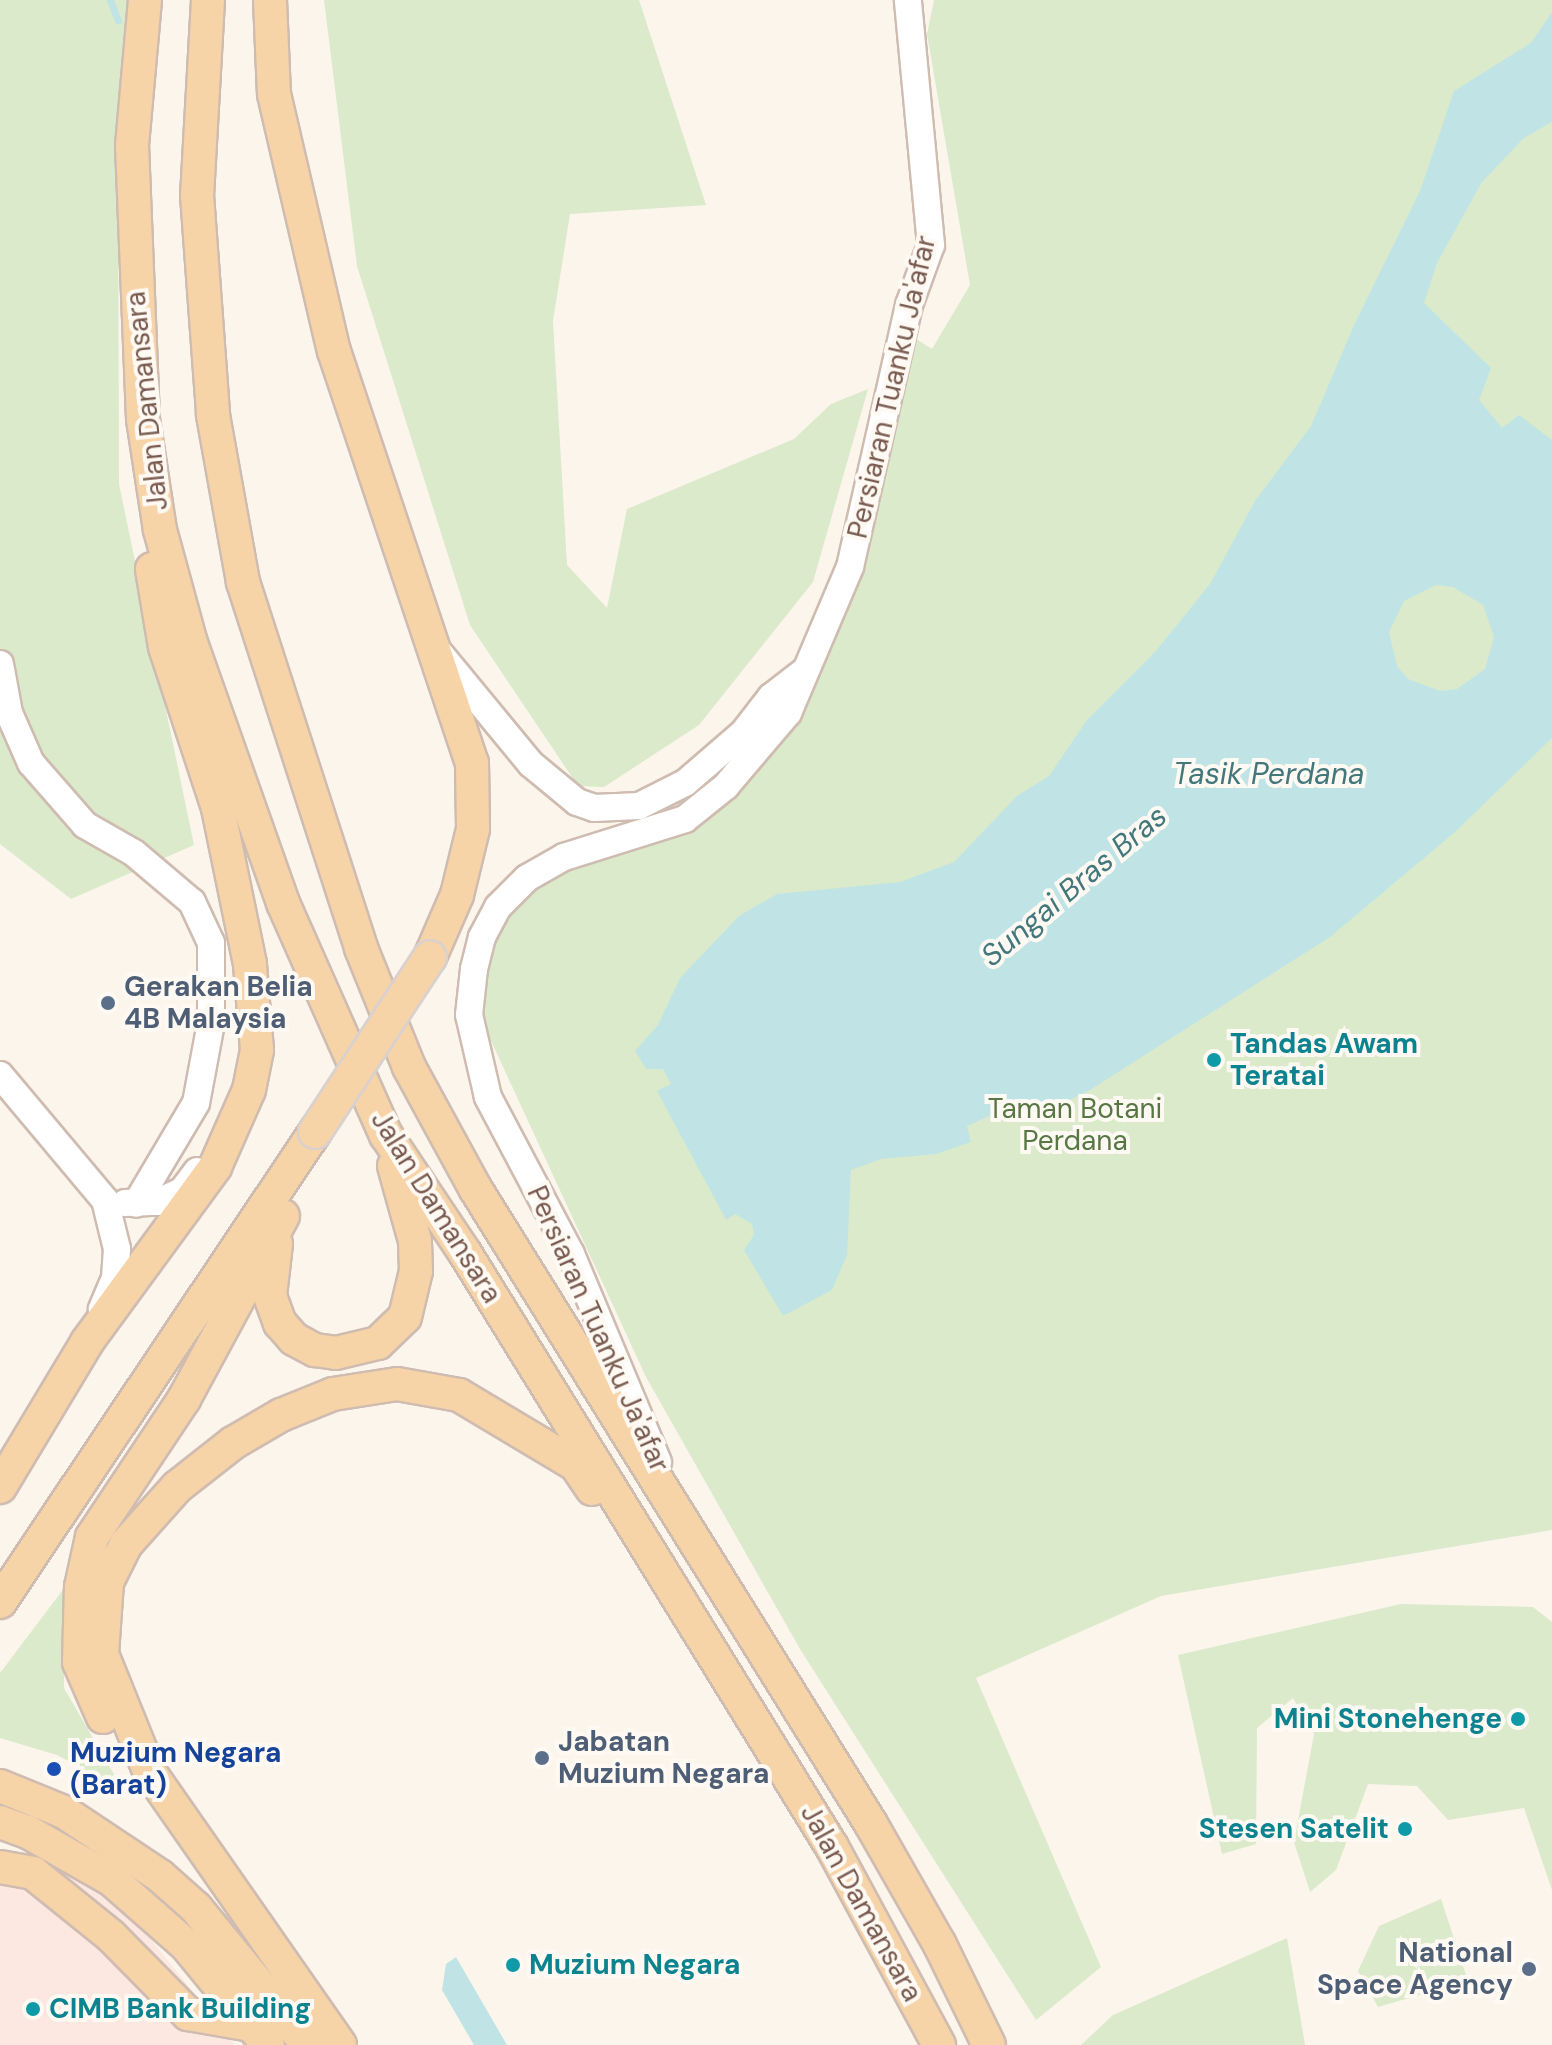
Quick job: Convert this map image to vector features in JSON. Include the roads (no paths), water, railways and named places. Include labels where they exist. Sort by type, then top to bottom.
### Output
[{"type":"main road","name":"Jalan Damansara","points":[[208,0],[197,195],[204,330],[213,415],[243,582],[361,948],[409,1067],[557,1321],[675,1502],[871,1824],[940,1945],[989,2045]]},
{"type":"main road","points":[[0,1602],[430,957],[457,895],[473,829],[472,763],[437,650],[334,351],[274,94],[270,0]]},
{"type":"main road","name":"Jalan Damansara","points":[[144,4],[132,145],[143,419],[160,530],[191,643],[283,903],[386,1135],[465,1253],[832,1847],[939,2045]]},
{"type":"main road","points":[[0,1487],[87,1342],[215,1167],[236,1123],[257,1050],[250,964],[218,808],[165,647],[140,499],[143,419]]},
{"type":"main road","points":[[150,1773],[134,1764],[107,1726],[79,1662],[81,1587],[92,1537],[184,1399],[283,1216],[315,1132]]},
{"type":"main road","points":[[283,1216],[270,1296],[280,1323],[294,1339],[336,1353],[356,1352],[393,1333],[414,1294],[416,1271],[407,1208],[386,1135]]},
{"type":"main road","points":[[340,2045],[150,1773],[102,1654],[107,1582],[126,1544],[177,1487],[233,1443],[281,1415],[333,1394],[397,1384],[459,1395],[576,1465],[667,1606],[742,1700]]},
{"type":"main road","points":[[0,1786],[64,1812],[160,1876],[196,1908],[308,2045]]},
{"type":"main road","points":[[0,1822],[28,1832],[112,1880],[187,1946],[259,2035]]},
{"type":"main road","points":[[0,1867],[33,1873],[111,1936],[188,2014],[259,2035]]},
{"type":"street","name":"Persiaran Tuanku Ja'afar","points":[[675,1502],[571,1254],[488,1097],[469,1015],[474,969],[498,907],[527,878],[564,857],[685,819],[726,786],[788,713],[850,567],[909,305],[931,245],[908,0]]},
{"type":"street","name":"Persiaran Tuanku Ja'afar","points":[[437,650],[531,764],[577,802],[594,808],[639,806],[685,783],[744,732],[771,697],[807,669]]},
{"type":"street","points":[[0,664],[9,713],[31,763],[85,825],[134,853],[192,902],[211,943],[211,1023],[196,1103],[136,1204]]},
{"type":"street","points":[[0,1075],[105,1200],[114,1222],[115,1278],[87,1342]]},
{"type":"street","points":[[105,1200],[136,1204],[158,1202],[182,1191],[236,1123]]},
{"type":"water","name":"Tasik Perdana","points":[[1552,12],[1552,122],[1524,138],[1482,182],[1437,263],[1424,303],[1491,368],[1479,400],[1502,428],[1519,415],[1552,440],[1552,738],[1455,832],[1330,937],[1090,1090],[1033,1118],[1025,1103],[998,1112],[967,1126],[971,1142],[936,1154],[881,1159],[851,1170],[847,1255],[832,1290],[783,1316],[744,1250],[754,1235],[752,1224],[735,1214],[726,1220],[657,1091],[671,1084],[663,1069],[646,1069],[635,1051],[658,1025],[680,978],[739,916],[777,894],[900,882],[954,862],[1017,796],[1049,776],[1087,720],[1155,652],[1210,584],[1255,501],[1311,426],[1355,323],[1420,191],[1454,91],[1531,43]],"holes":[[[1436,585],[1453,587],[1483,605],[1494,637],[1485,669],[1457,689],[1440,691],[1408,679],[1397,666],[1389,632],[1404,601]]]},
{"type":"water","points":[[456,1957],[507,2045],[474,2045],[442,1990],[446,1964]]},
{"type":"waterway","points":[[110,0],[118,21]]},
{"type":"place","name":"Gerakan Belia 4B Malaysia","points":[[108,1003]]},
{"type":"place","name":"Tandas Awam Teratai","points":[[1214,1060]]},
{"type":"place","name":"Mini Stonehenge","points":[[1518,1719]]},
{"type":"place","name":"Jabatan Muzium Negara","points":[[542,1758]]},
{"type":"place","name":"Muzium Negara (Barat)","points":[[54,1769]]},
{"type":"place","name":"Stesen Satelit","points":[[1405,1829]]},
{"type":"place","name":"Muzium Negara","points":[[513,1965]]},
{"type":"place","name":"National Space Agency","points":[[1529,1969]]},
{"type":"place","name":"CIMB Bank Building","points":[[33,2009]]},
{"type":"water label","name":"Sungai Bras Bras","points":[[1074,886]]},
{"type":"park label","name":"Taman Botani Perdana","points":[[1075,1125]]}]
